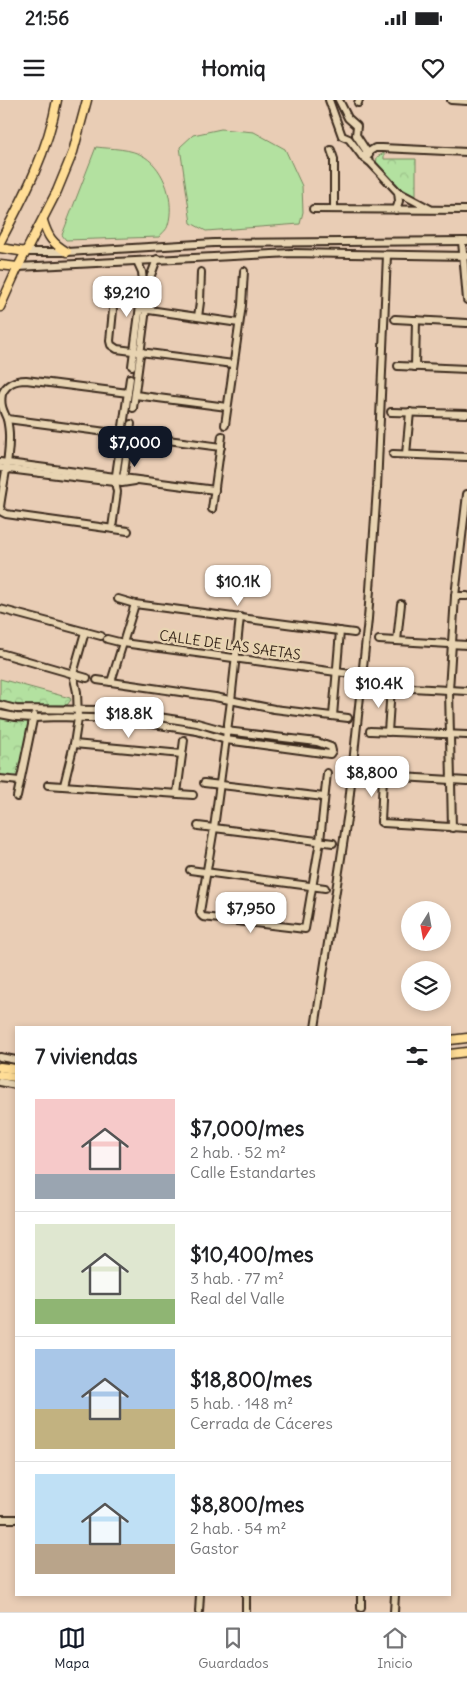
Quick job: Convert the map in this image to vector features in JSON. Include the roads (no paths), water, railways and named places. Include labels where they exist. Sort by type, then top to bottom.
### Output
[{"type":"main road","points":[[0,242],[39,164],[57,100]]},
{"type":"main road","points":[[0,307],[18,267],[43,221],[73,152],[87,100]]},
{"type":"main road","points":[[0,228],[14,217]]},
{"type":"main road","points":[[43,221],[55,245],[67,252]]},
{"type":"main road","points":[[0,248],[26,252]]},
{"type":"main road","points":[[0,265],[18,267]]},
{"type":"main road","points":[[451,1040],[467,1038]]},
{"type":"main road","points":[[451,1054],[467,1052]]},
{"type":"main road","points":[[0,1067],[15,1069]]},
{"type":"main road","points":[[0,1075],[15,1077]]},
{"type":"street","points":[[371,163],[369,152],[356,135],[357,126],[348,118],[339,100],[329,102],[340,133],[349,140],[362,156],[398,192],[432,210]]},
{"type":"street","points":[[451,100],[466,101]]},
{"type":"street","points":[[349,140],[356,135]]},
{"type":"street","points":[[362,156],[375,148],[467,152]]},
{"type":"street","points":[[332,150],[334,159],[334,210]]},
{"type":"street","points":[[396,210],[399,201],[398,192]]},
{"type":"street","points":[[312,209],[467,210]]},
{"type":"street","points":[[26,252],[67,252],[214,243],[464,241],[467,300]]},
{"type":"street","points":[[260,242],[260,254]]},
{"type":"street","points":[[18,267],[260,254],[314,253],[465,256]]},
{"type":"street","points":[[315,1026],[348,812],[368,618],[377,488],[387,255]]},
{"type":"street","points":[[133,408],[141,352],[146,278],[158,259]]},
{"type":"street","points":[[137,261],[146,278]]},
{"type":"street","points":[[225,425],[240,323],[244,271]]},
{"type":"street","points":[[198,317],[201,272]]},
{"type":"street","points":[[111,291],[113,310],[111,345],[117,349],[233,364]]},
{"type":"street","points":[[143,309],[240,323]]},
{"type":"street","points":[[132,366],[133,352],[143,309]]},
{"type":"street","points":[[395,319],[467,323]]},
{"type":"street","points":[[415,367],[416,320]]},
{"type":"street","points":[[398,366],[467,369]]},
{"type":"street","points":[[119,480],[122,434],[130,378]]},
{"type":"street","points":[[128,393],[18,380],[13,381],[6,387],[1,396],[1,408],[6,419],[9,434],[3,465],[1,510],[4,514],[128,531]]},
{"type":"street","points":[[135,395],[227,407]]},
{"type":"street","points":[[392,412],[467,414]]},
{"type":"street","points":[[406,454],[410,412]]},
{"type":"street","points":[[6,419],[221,447]]},
{"type":"street","points":[[112,528],[119,480],[131,424]]},
{"type":"street","points":[[212,509],[222,436]]},
{"type":"street","points":[[393,454],[467,457]]},
{"type":"street","points":[[3,465],[215,490]]},
{"type":"street","points":[[452,828],[448,690],[456,596],[464,549],[467,499]]},
{"type":"street","points":[[456,596],[467,596]]},
{"type":"street","points":[[118,599],[135,604],[354,633]]},
{"type":"street","points":[[111,682],[135,604]]},
{"type":"street","points":[[397,641],[401,604]]},
{"type":"street","name":"CALLE DE LAS SAETAS","points":[[0,609],[123,643],[351,674]]},
{"type":"street","points":[[240,618],[220,786],[200,912],[204,917],[305,929],[320,841],[327,773]]},
{"type":"street","points":[[333,716],[340,631]]},
{"type":"street","points":[[64,785],[78,718],[74,674],[85,632]]},
{"type":"street","points":[[379,640],[467,645]]},
{"type":"street","points":[[0,653],[87,678]]},
{"type":"street","points":[[96,680],[216,697],[274,709],[348,718]]},
{"type":"street","points":[[374,686],[467,691]]},
{"type":"street","points":[[388,732],[391,687]]},
{"type":"street","points":[[0,705],[16,709],[133,712],[197,723],[226,731],[317,742],[331,747],[332,751],[330,754],[226,740],[196,731],[121,720],[34,718],[0,714]]},
{"type":"street","points":[[16,797],[34,718],[34,709]]},
{"type":"street","points":[[370,731],[467,735]]},
{"type":"street","points":[[178,793],[184,740]]},
{"type":"street","points":[[74,744],[182,754]]},
{"type":"street","points":[[369,775],[467,781]]},
{"type":"street","points":[[384,776],[381,822],[467,828]]},
{"type":"street","points":[[0,779],[20,781]]},
{"type":"street","points":[[204,783],[324,797]]},
{"type":"street","points":[[48,784],[193,795]]},
{"type":"street","points":[[198,826],[333,843]]},
{"type":"street","points":[[190,870],[325,888]]},
{"type":"street","points":[[0,1057],[15,1060]]},
{"type":"street","points":[[0,1082],[15,1085]]},
{"type":"street","points":[[0,1519],[15,1519]]},
{"type":"street","points":[[199,1612],[200,1596]]},
{"type":"street","points":[[246,1596],[246,1612]]},
{"type":"street","points":[[361,1596],[361,1608]]},
{"type":"street","points":[[394,1612],[395,1596]]}]
